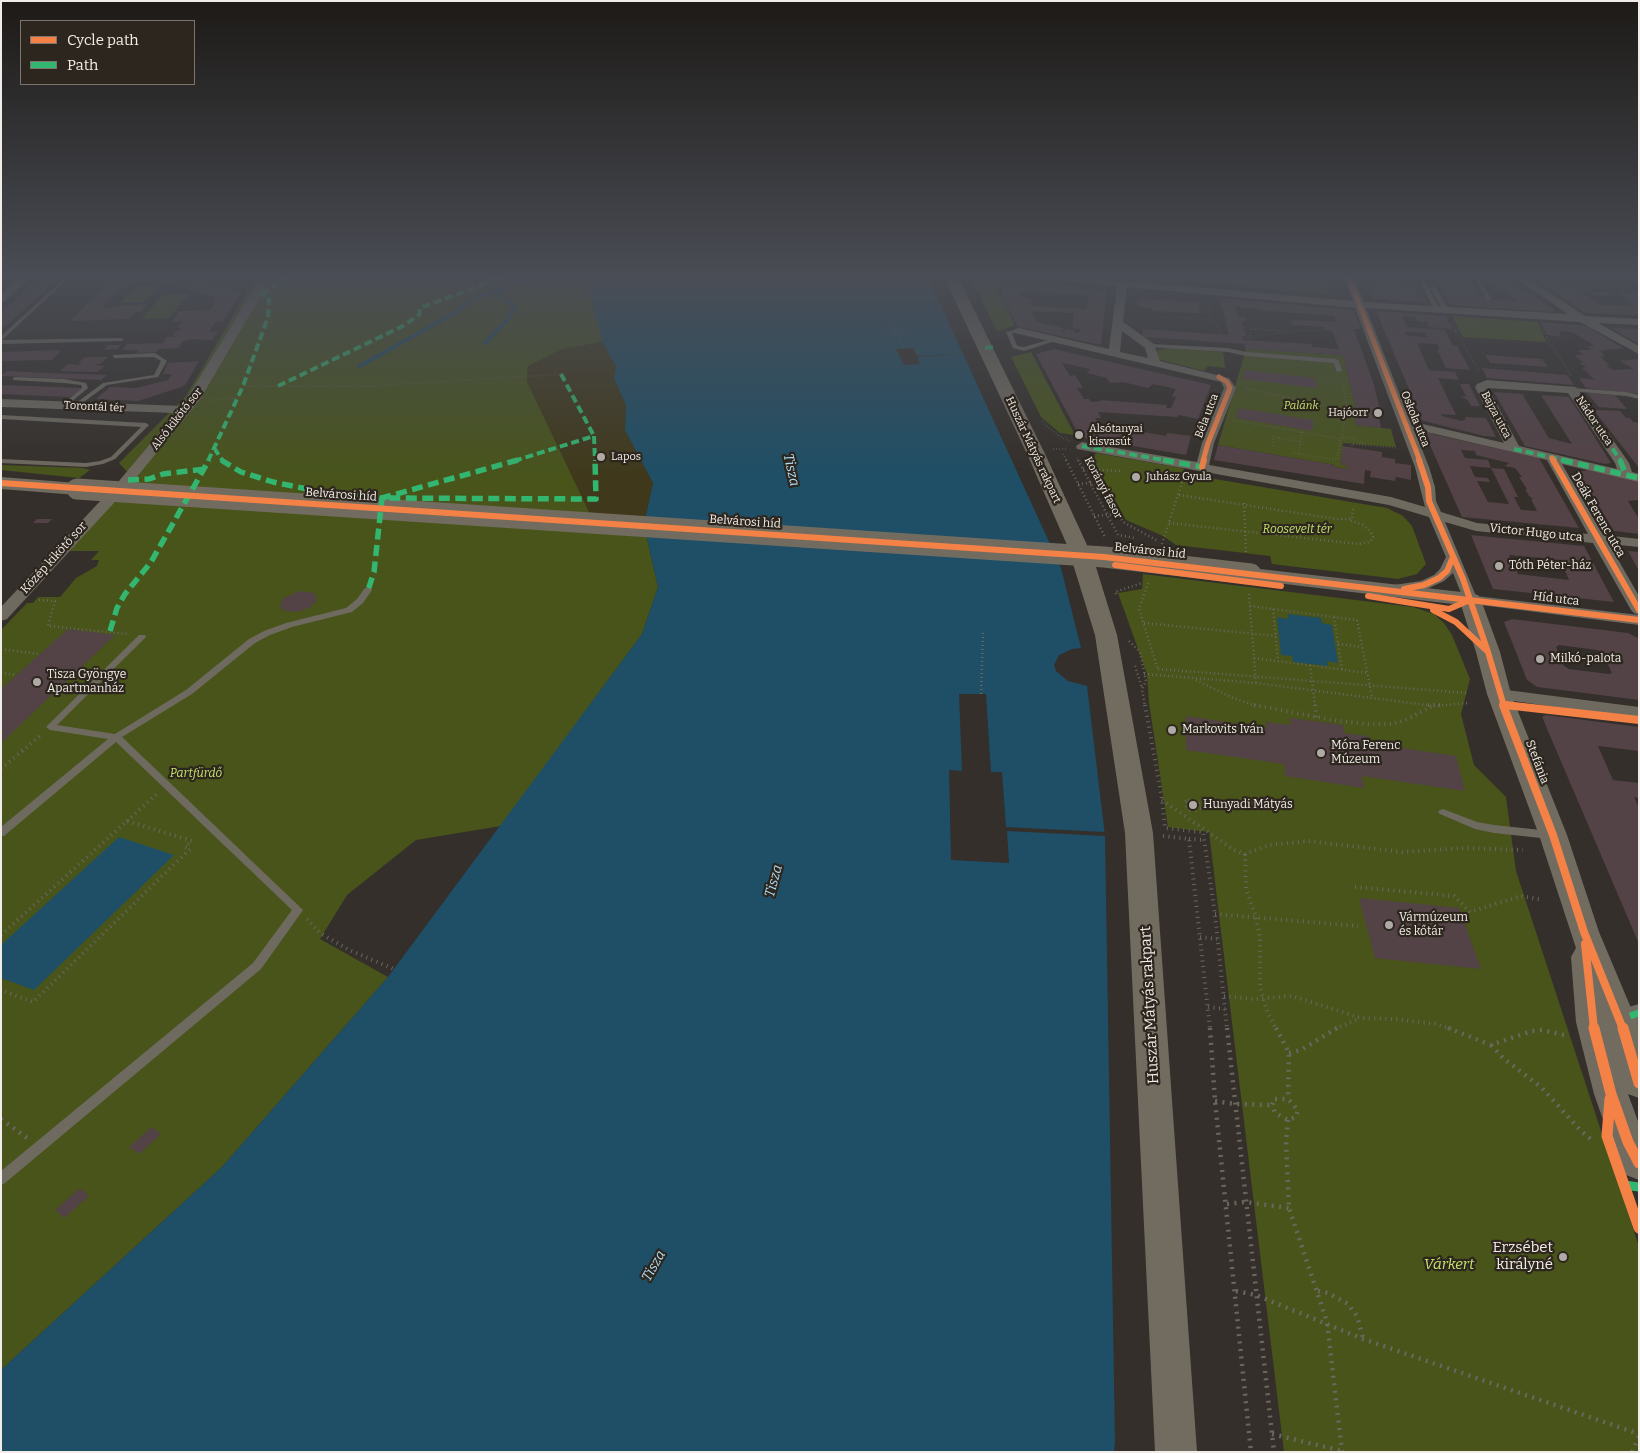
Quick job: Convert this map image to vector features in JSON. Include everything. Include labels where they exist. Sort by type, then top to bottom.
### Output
[{"type":"street","name":"Alsó kikötő sor","points":[[126,482],[186,410],[228,343]]},
{"type":"street","name":"Huszár Mátyás rakpart","points":[[982,343],[1079,550],[1106,635],[1118,698],[1139,833],[1176,1452]]},
{"type":"street","points":[[1067,343],[1155,363],[1150,346],[1146,343]]},
{"type":"street","points":[[1114,354],[1115,343]]},
{"type":"street","name":"Oskola utca","points":[[1374,343],[1422,466],[1428,487],[1429,501],[1436,516]]},
{"type":"street","points":[[1624,343],[1639,351]]},
{"type":"street","name":"Béla utca","points":[[1155,363],[1219,378],[1227,382],[1230,388],[1208,443],[1202,467]]},
{"type":"street","name":"Nádor utca","points":[[1487,384],[1576,390],[1592,419],[1634,477]]},
{"type":"street","name":"Bajza utca","points":[[1487,384],[1481,387],[1514,449]]},
{"type":"street","name":"Torontál tér","points":[[1,403],[186,410]]},
{"type":"street","points":[[1404,423],[1634,477]]},
{"type":"street","points":[[1076,449],[1202,467],[1354,494],[1391,501],[1436,516],[1470,600]]},
{"type":"street","name":"Deák Ferenc utca","points":[[1552,458],[1639,610]]},
{"type":"street","name":"Belvárosi híd","points":[[7,484],[1104,557],[1470,600]]},
{"type":"street","name":"Közép kikötő sor","points":[[1,616],[108,500]]},
{"type":"street","name":"Victor Hugo utca","points":[[1436,516],[1476,527],[1639,543]]},
{"type":"street","points":[[1384,590],[1406,589],[1439,578],[1446,571],[1453,557]]},
{"type":"street","name":"Híd utca","points":[[1470,600],[1639,620]]},
{"type":"street","name":"Stefánia","points":[[1470,600],[1500,694],[1553,835],[1584,932],[1620,1018],[1639,1082]]},
{"type":"street","points":[[1500,694],[1639,713]]},
{"type":"street","name":"Stefánia","points":[[1584,932],[1592,1022],[1611,1094],[1628,1142],[1639,1164]]},
{"type":"lane","points":[[1013,343],[1015,348],[1024,349],[1045,343]]},
{"type":"lane","points":[[1150,346],[1228,350],[1246,354],[1336,360],[1339,371]]},
{"type":"lane","points":[[70,406],[105,384],[156,376],[164,361],[155,355],[115,356]]},
{"type":"lane","points":[[15,379],[64,381],[84,384],[86,388],[70,406]]},
{"type":"lane","points":[[1576,390],[1639,397]]},
{"type":"lane","points":[[1,417],[146,425],[113,458],[100,463],[86,465],[1,461]]},
{"type":"lane","points":[[1612,442],[1634,477]]},
{"type":"lane","points":[[1,833],[116,737],[189,692],[252,641],[289,625],[349,610],[368,590]]},
{"type":"lane","points":[[50,727],[142,637]]},
{"type":"lane","points":[[1,1179],[258,966],[298,910],[116,737],[50,727]]},
{"type":"lane","points":[[1444,812],[1475,825],[1494,830],[1553,835]]},
{"type":"path","points":[[902,343],[904,348]]},
{"type":"path","points":[[1462,343],[1487,384]]},
{"type":"path","points":[[1549,343],[1576,390]]},
{"type":"path","points":[[243,386],[371,386],[561,374]]},
{"type":"path","points":[[1294,453],[1337,460],[1346,408],[1345,392],[1341,380]]},
{"type":"path","points":[[1237,386],[1324,406],[1346,408]]},
{"type":"path","points":[[226,399],[238,397]]},
{"type":"path","points":[[1041,427],[1037,419],[1076,449],[1092,469],[1123,522],[1162,543]]},
{"type":"path","points":[[1227,419],[1355,439],[1365,445]]},
{"type":"path","points":[[1299,454],[1302,432]]},
{"type":"path","points":[[1273,446],[1273,437],[1301,442]]},
{"type":"path","points":[[1352,446],[1352,444],[1400,448]]},
{"type":"path","points":[[1064,454],[1105,537],[1079,550]]},
{"type":"path","points":[[1054,455],[1069,454]]},
{"type":"path","points":[[1083,469],[1120,471]]},
{"type":"path","points":[[1078,484],[1091,483]]},
{"type":"path","points":[[1350,520],[1352,519],[1354,494]]},
{"type":"path","points":[[1169,523],[1358,544],[1370,542],[1373,537],[1371,532],[1363,525],[1350,520],[1179,495]]},
{"type":"path","points":[[1094,516],[1118,514]]},
{"type":"path","points":[[1117,600],[1115,592],[1144,582],[1144,574]]},
{"type":"path","points":[[36,600],[55,601],[48,626],[122,633],[142,637]]},
{"type":"path","points":[[1250,606],[1358,620],[1372,697]]},
{"type":"path","points":[[1273,609],[1278,661]]},
{"type":"path","points":[[1334,617],[1342,670]]},
{"type":"path","points":[[1144,624],[1276,636]]},
{"type":"path","points":[[980,694],[983,633]]},
{"type":"path","points":[[1127,634],[1130,643],[1140,652],[1146,681],[1142,689]]},
{"type":"path","points":[[1338,644],[1362,647]]},
{"type":"path","points":[[1,649],[40,654]]},
{"type":"path","points":[[1254,658],[1367,673]]},
{"type":"path","points":[[1134,664],[1142,689],[1162,799],[1165,828],[1205,832]]},
{"type":"path","points":[[1310,665],[1316,719]]},
{"type":"path","points":[[1158,669],[1467,692]]},
{"type":"path","points":[[1,673],[17,675]]},
{"type":"path","points":[[1144,674],[1313,690],[1434,706],[1469,703]]},
{"type":"path","points":[[1191,678],[1232,698],[1259,707],[1316,719],[1368,724],[1392,724],[1403,721],[1434,706]]},
{"type":"path","points":[[1,769],[50,727]]},
{"type":"path","points":[[1,935],[168,785]]},
{"type":"path","points":[[1162,799],[1205,832],[1234,850],[1245,854],[1270,845],[1308,841],[1402,852],[1465,848],[1524,850]]},
{"type":"path","points":[[1181,812],[1188,809]]},
{"type":"path","points":[[1,990],[33,1002],[190,849],[185,847],[192,841],[127,821]]},
{"type":"path","points":[[1205,832],[1204,840],[1215,914],[1245,1202],[1274,1452]]},
{"type":"path","points":[[1139,833],[1204,840]]},
{"type":"path","points":[[1189,839],[1208,1007],[1215,1101],[1251,1452]]},
{"type":"path","points":[[1245,854],[1246,889],[1256,916],[1260,937],[1260,983],[1270,1018],[1289,1053],[1288,1099],[1298,1110],[1296,1117],[1288,1120],[1279,1116],[1272,1105]]},
{"type":"path","points":[[1355,887],[1454,896],[1470,912],[1521,896],[1543,900]]},
{"type":"path","points":[[298,910],[320,933],[349,950],[394,969]]},
{"type":"path","points":[[1215,914],[1358,926]]},
{"type":"path","points":[[1200,937],[1217,939]]},
{"type":"path","points":[[1224,996],[1263,998],[1285,995],[1301,997],[1360,1018],[1396,1019],[1435,1024],[1459,1031],[1491,1045],[1504,1058],[1542,1088],[1580,1131],[1594,1141]]},
{"type":"path","points":[[1208,1007],[1225,1009]]},
{"type":"path","points":[[1289,1053],[1301,1050],[1342,1025],[1360,1018]]},
{"type":"path","points":[[1491,1045],[1532,1031],[1542,1030],[1563,1034],[1576,1040]]},
{"type":"path","points":[[1272,1105],[1276,1099],[1288,1099]]},
{"type":"path","points":[[1215,1101],[1235,1104],[1272,1105]]},
{"type":"path","points":[[1,1119],[39,1148]]},
{"type":"path","points":[[1272,1434],[1342,1452],[1327,1322],[1289,1208],[1286,1142],[1288,1120]]},
{"type":"path","points":[[1226,1204],[1245,1202],[1289,1208]]},
{"type":"path","points":[[1318,1291],[1328,1293],[1348,1304],[1357,1316],[1364,1339]]},
{"type":"path","points":[[1236,1292],[1256,1295],[1327,1322],[1364,1339],[1639,1435],[1632,1452]]},
{"type":"green space","name":"Partfürdő","points":[[217,343],[598,343],[563,349],[528,366],[527,382],[644,525],[658,587],[642,634],[501,826],[416,840],[347,895],[320,939],[388,977],[222,1167],[1,1370],[1,630],[27,603],[33,603],[38,597],[60,597],[76,578],[97,566],[99,560],[91,560],[99,551],[66,551],[135,480],[119,463],[186,396]]},
{"type":"green space","points":[[1168,348],[1223,352],[1225,368],[1208,366],[1204,371],[1157,359],[1155,354],[1158,350]]},
{"type":"green space","name":"Palánk","points":[[1246,349],[1343,355],[1356,408],[1354,408],[1356,425],[1391,429],[1396,447],[1343,443],[1341,464],[1348,466],[1347,469],[1335,467],[1335,465],[1218,445]]},
{"type":"green space","points":[[1031,352],[1075,435],[1060,433],[1041,417],[1011,357]]},
{"type":"green space","name":"Roosevelt tér","points":[[1096,453],[1182,468],[1191,475],[1387,508],[1403,516],[1412,526],[1426,564],[1417,574],[1398,579],[1272,564],[1270,556],[1176,545],[1163,536],[1126,520],[1093,460]]},
{"type":"green space","points":[[1,465],[83,468],[90,470],[79,478],[1,470]]},
{"type":"green space","name":"Várkert","points":[[1143,574],[1413,607],[1434,614],[1444,623],[1452,635],[1470,679],[1461,714],[1474,765],[1506,797],[1516,871],[1639,1247],[1639,1452],[1284,1452],[1209,832],[1168,827],[1149,703],[1147,674],[1118,593],[1142,589]]},
{"type":"sand","name":"Lapos","points":[[602,343],[616,366],[614,379],[626,405],[625,430],[653,483],[644,525],[589,512],[527,382],[528,366],[563,349]]},
{"type":"water","name":"Tisza","points":[[602,343],[958,343],[1061,568],[1081,648],[1072,649],[1059,655],[1054,665],[1056,671],[1068,681],[1087,686],[1105,836],[1114,1452],[1,1452],[1,1370],[222,1167],[388,977],[642,634],[658,587],[644,525],[653,483],[625,430],[626,405],[614,379],[616,366]]},
{"type":"water","points":[[1288,614],[1321,618],[1322,623],[1332,625],[1338,663],[1327,661],[1328,666],[1293,662],[1292,656],[1281,655],[1277,617],[1288,619]]},
{"type":"water","points":[[119,837],[174,855],[34,990],[1,978],[1,945]]},
{"type":"pier","points":[[913,348],[917,356],[966,354],[917,357],[920,364],[904,365],[896,349]]},
{"type":"pier","points":[[959,694],[986,694],[991,772],[1002,772],[1006,827],[1105,832],[1105,836],[1007,831],[1009,863],[951,860],[949,770],[962,771]]},
{"type":"building","points":[[182,343],[179,348],[159,349],[157,352],[136,353],[139,350],[122,350],[127,344]]},
{"type":"building","points":[[1227,343],[1291,343],[1339,349],[1337,343],[1359,343],[1374,385],[1380,410],[1378,410],[1381,428],[1356,425],[1353,407],[1356,408],[1343,355],[1246,349],[1244,344]]},
{"type":"building","points":[[1389,343],[1451,343],[1453,346],[1457,346],[1470,370],[1446,368],[1437,349],[1440,349],[1437,344],[1417,343],[1429,370],[1455,372],[1459,380],[1438,378],[1456,415],[1441,414],[1442,416],[1462,421],[1466,419],[1465,417],[1486,418],[1496,437],[1484,436],[1420,420],[1422,420]]},
{"type":"building","points":[[1590,343],[1614,343],[1623,348],[1600,351],[1605,356],[1601,357],[1609,365],[1606,365],[1613,370],[1634,369],[1620,361],[1639,359],[1639,394],[1586,388],[1579,378],[1595,380],[1582,368],[1586,367],[1579,363],[1583,363],[1575,355],[1583,355],[1578,350],[1593,350],[1587,347],[1595,346]]},
{"type":"building","points":[[107,345],[121,345],[117,349],[104,350]]},
{"type":"building","points":[[1054,349],[1211,385],[1198,419],[1179,415],[1178,417],[1098,412],[1101,418],[1095,418],[1099,424],[1166,436],[1167,433],[1191,436],[1186,455],[1080,437],[1036,354]],"holes":[[[1062,363],[1090,369],[1087,373],[1107,378],[1110,383],[1123,382],[1148,388],[1153,384],[1176,389],[1172,396],[1176,397],[1171,408],[1166,408],[1167,405],[1100,400],[1091,402],[1089,399],[1084,399],[1077,388],[1083,388],[1075,375],[1070,376]]]},
{"type":"building","points":[[61,350],[52,360],[1,361],[1,352]]},
{"type":"building","points":[[1485,355],[1542,359],[1548,367],[1490,363]]},
{"type":"building","points":[[85,357],[108,357],[100,364],[94,365],[105,366],[97,372],[60,371],[68,364],[79,365],[81,363],[78,363]]},
{"type":"building","points":[[199,361],[186,384],[181,387],[138,401],[96,399],[110,387],[136,388],[168,380],[172,374],[163,374],[168,363]]},
{"type":"building","points":[[1482,368],[1567,375],[1574,385],[1487,378]]},
{"type":"building","points":[[1244,370],[1315,378],[1316,388],[1243,379]]},
{"type":"building","points":[[7,371],[107,375],[101,380],[1,376]]},
{"type":"building","points":[[1460,384],[1469,384],[1480,406],[1471,406],[1468,400],[1461,397],[1466,396]]},
{"type":"building","points":[[1,385],[82,388],[71,397],[1,394]]},
{"type":"building","points":[[1494,392],[1522,394],[1549,438],[1572,444],[1541,395],[1569,397],[1611,463],[1605,464],[1525,446]]},
{"type":"building","points":[[1587,393],[1615,395],[1627,409],[1599,407]]},
{"type":"building","points":[[1239,408],[1314,420],[1312,431],[1236,418]]},
{"type":"building","points":[[1594,410],[1620,411],[1626,418],[1639,423],[1639,468]]},
{"type":"building","points":[[1429,432],[1539,458],[1579,528],[1462,517],[1429,443],[1431,443],[1427,435],[1429,435],[1425,433]],"holes":[[[1461,450],[1475,451],[1476,455],[1509,463],[1505,466],[1515,468],[1522,477],[1519,477],[1529,496],[1533,499],[1531,499],[1537,511],[1521,510],[1514,497],[1518,497],[1504,469],[1491,468],[1488,460],[1465,458]],[[1470,466],[1491,468],[1509,504],[1488,502],[1477,481],[1490,482],[1488,478],[1475,477]]]},
{"type":"building","points":[[1218,445],[1335,465],[1335,467],[1347,469],[1348,466],[1341,465],[1342,446],[1382,452],[1382,457],[1395,459],[1395,463],[1411,465],[1411,480],[1396,477],[1395,481],[1370,477],[1371,471],[1365,470],[1364,484],[1214,460]]},
{"type":"building","points":[[1588,470],[1639,481],[1639,500],[1628,501],[1639,519],[1639,534],[1614,531],[1578,472]]},
{"type":"building","points":[[37,519],[52,519],[48,523],[33,523]]},
{"type":"building","points":[[1471,535],[1584,546],[1614,602],[1493,589]],"holes":[[[1509,555],[1560,560],[1569,580],[1518,574]]]},
{"type":"building","points":[[1628,551],[1639,552],[1639,571]]},
{"type":"building","points":[[300,591],[314,593],[317,599],[316,602],[309,608],[296,612],[285,611],[281,608],[280,605],[284,598]]},
{"type":"building","name":"Milkó-palota","points":[[1512,619],[1628,633],[1638,638],[1639,700],[1537,687],[1527,680],[1504,622]],"holes":[[[1559,645],[1602,652],[1612,673],[1569,669],[1564,666],[1556,647]]]},
{"type":"building","name":"Tisza Gyöngye Apartmanház","points":[[68,629],[115,635],[1,743],[1,689]]},
{"type":"building","points":[[1546,715],[1639,727],[1639,751],[1598,746],[1613,780],[1639,783],[1639,798],[1634,797],[1639,808],[1639,944],[1542,717]]},
{"type":"building","name":"Móra Ferenc Múzeum","points":[[1186,716],[1266,728],[1265,722],[1291,725],[1290,718],[1343,725],[1344,733],[1368,736],[1369,743],[1456,756],[1465,791],[1362,776],[1364,788],[1285,776],[1284,764],[1186,750]]},
{"type":"building","points":[[1359,898],[1459,908],[1481,969],[1375,958]]},
{"type":"building","points":[[152,1127],[161,1134],[139,1154],[129,1147]]},
{"type":"building","points":[[80,1188],[89,1196],[64,1218],[55,1210]]},
{"type":"waterway","points":[[360,366],[401,343]]},
{"type":"tram line","points":[[1621,343],[1639,353]]},
{"type":"marked path","points":[[110,631],[117,608],[125,594],[151,562],[205,469],[243,386],[259,343]]},
{"type":"marked path","points":[[278,386],[368,343]]},
{"type":"marked path","points":[[985,348],[997,347]]},
{"type":"marked path","points":[[561,374],[594,436],[596,499],[382,498],[515,461],[594,436]]},
{"type":"marked path","points":[[1592,419],[1622,463],[1626,475]]},
{"type":"marked path","points":[[1082,446],[1202,467]]},
{"type":"marked path","points":[[214,448],[222,461],[241,472],[273,482],[327,493],[382,498],[374,572],[368,590]]},
{"type":"marked path","points":[[1514,449],[1639,478]]},
{"type":"marked path","points":[[128,480],[149,479],[163,474],[205,469]]},
{"type":"marked path","points":[[1630,1016],[1639,1013]]},
{"type":"marked path","points":[[1624,1185],[1639,1187]]},
{"type":"cycle path","points":[[1374,343],[1422,467],[1428,487],[1429,501],[1463,579],[1488,652],[1499,694],[1553,835],[1584,932],[1620,1018],[1639,1083]]},
{"type":"cycle path","points":[[1202,467],[1208,443],[1230,388],[1227,382],[1219,377]]},
{"type":"cycle path","points":[[1552,458],[1639,610]]},
{"type":"cycle path","points":[[1,483],[1104,557],[1639,620]]},
{"type":"cycle path","points":[[1404,589],[1424,585],[1439,578],[1447,571],[1453,557]]},
{"type":"cycle path","points":[[1115,565],[1281,586]]},
{"type":"cycle path","points":[[1368,596],[1449,609],[1470,600]]},
{"type":"cycle path","points":[[1433,610],[1456,622],[1486,650]]},
{"type":"cycle path","points":[[1504,705],[1639,720]]},
{"type":"cycle path","points":[[1585,944],[1592,1022],[1611,1094],[1628,1142],[1639,1163]]},
{"type":"cycle path","points":[[1610,1099],[1607,1136],[1639,1228]]},
{"type":"place","name":"Hajóorr","points":[[1378,413]]},
{"type":"place","name":"Alsótanyai kisvasút","points":[[1079,435]]},
{"type":"place","name":"Lapos","points":[[601,457]]},
{"type":"place","name":"Juhász Gyula","points":[[1136,477]]},
{"type":"place","name":"Tóth Péter-ház","points":[[1499,566]]},
{"type":"place","name":"Milkó-palota","points":[[1540,659]]},
{"type":"place","name":"Tisza Gyöngye Apartmanház","points":[[37,682]]},
{"type":"place","name":"Markovits Iván","points":[[1172,730]]},
{"type":"place","name":"Móra Ferenc Múzeum","points":[[1321,753]]},
{"type":"place","name":"Hunyadi Mátyás","points":[[1193,805]]},
{"type":"place","name":"Vármúzeum és kőtár","points":[[1389,925]]},
{"type":"place","name":"Erzsébet királyné","points":[[1563,1257]]}]
